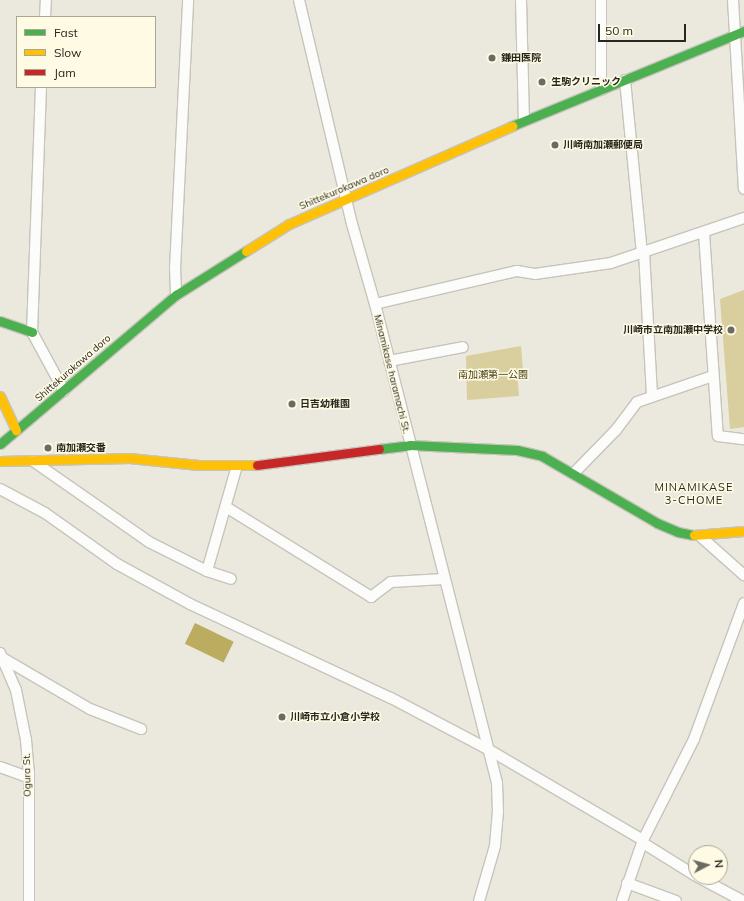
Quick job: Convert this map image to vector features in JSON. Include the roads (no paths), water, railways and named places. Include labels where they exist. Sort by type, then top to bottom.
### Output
[{"type":"main road","name":"Shittekurokawa doro","points":[[0,444],[176,295],[289,224],[347,200],[524,121],[740,33]]},
{"type":"main road","points":[[0,321],[32,332]]},
{"type":"main road","points":[[0,396],[16,431]]},
{"type":"main road","points":[[0,461],[129,458],[199,465],[237,466],[273,464],[410,446],[517,450],[542,456],[657,523],[678,532],[700,536],[744,530]]},
{"type":"street","points":[[45,16],[46,0]]},
{"type":"street","points":[[176,295],[175,269],[188,0]]},
{"type":"street","name":"Minamikase haramachi St.","points":[[299,0],[347,200],[375,304],[486,748],[497,783],[498,811],[495,846],[479,901]]},
{"type":"street","points":[[521,0],[524,121]]},
{"type":"street","points":[[601,90],[602,0]]},
{"type":"street","points":[[734,0],[740,33],[744,189]]},
{"type":"street","points":[[625,80],[643,252],[652,395]]},
{"type":"street","points":[[41,88],[32,332],[64,390]]},
{"type":"street","points":[[375,304],[517,271],[535,274],[597,266],[704,233],[744,218]]},
{"type":"street","points":[[704,233],[718,436],[744,439]]},
{"type":"street","points":[[389,361],[463,347]]},
{"type":"street","points":[[574,474],[616,430],[637,402],[652,395],[713,376]]},
{"type":"street","points":[[33,461],[149,542],[207,571],[230,579]]},
{"type":"street","points":[[207,571],[237,466]]},
{"type":"street","points":[[0,489],[45,513],[117,564],[190,604],[391,698],[486,748],[688,870]]},
{"type":"street","points":[[226,507],[371,598],[391,582],[444,579]]},
{"type":"street","points":[[700,536],[744,575]]},
{"type":"street","points":[[622,901],[627,883],[643,842],[694,739],[744,603]]},
{"type":"street","points":[[1,655],[90,709],[141,729]]},
{"type":"street","name":"Ogura St.","points":[[1,655],[16,690],[21,713],[28,777],[29,901]]},
{"type":"street","points":[[0,767],[28,777]]},
{"type":"street","points":[[627,883],[676,901]]},
{"type":"street","points":[[714,885],[743,901]]},
{"type":"place","name":"鎌田医院","points":[[492,58]]},
{"type":"place","name":"生駒クリニック","points":[[542,82]]},
{"type":"place","name":"川崎南加瀬郵便局","points":[[555,145]]},
{"type":"place","name":"川崎市立南加瀬中学校","points":[[731,330]]},
{"type":"place","name":"日吉幼稚園","points":[[292,404]]},
{"type":"place","name":"南加瀬交番","points":[[48,448]]},
{"type":"place","name":"川崎市立小倉小学校","points":[[282,717]]},
{"type":"district","name":"MINAMIKASE 3-CHOME","points":[[694,494]]},
{"type":"park label","name":"南加瀬第一公園","points":[[493,375]]}]
